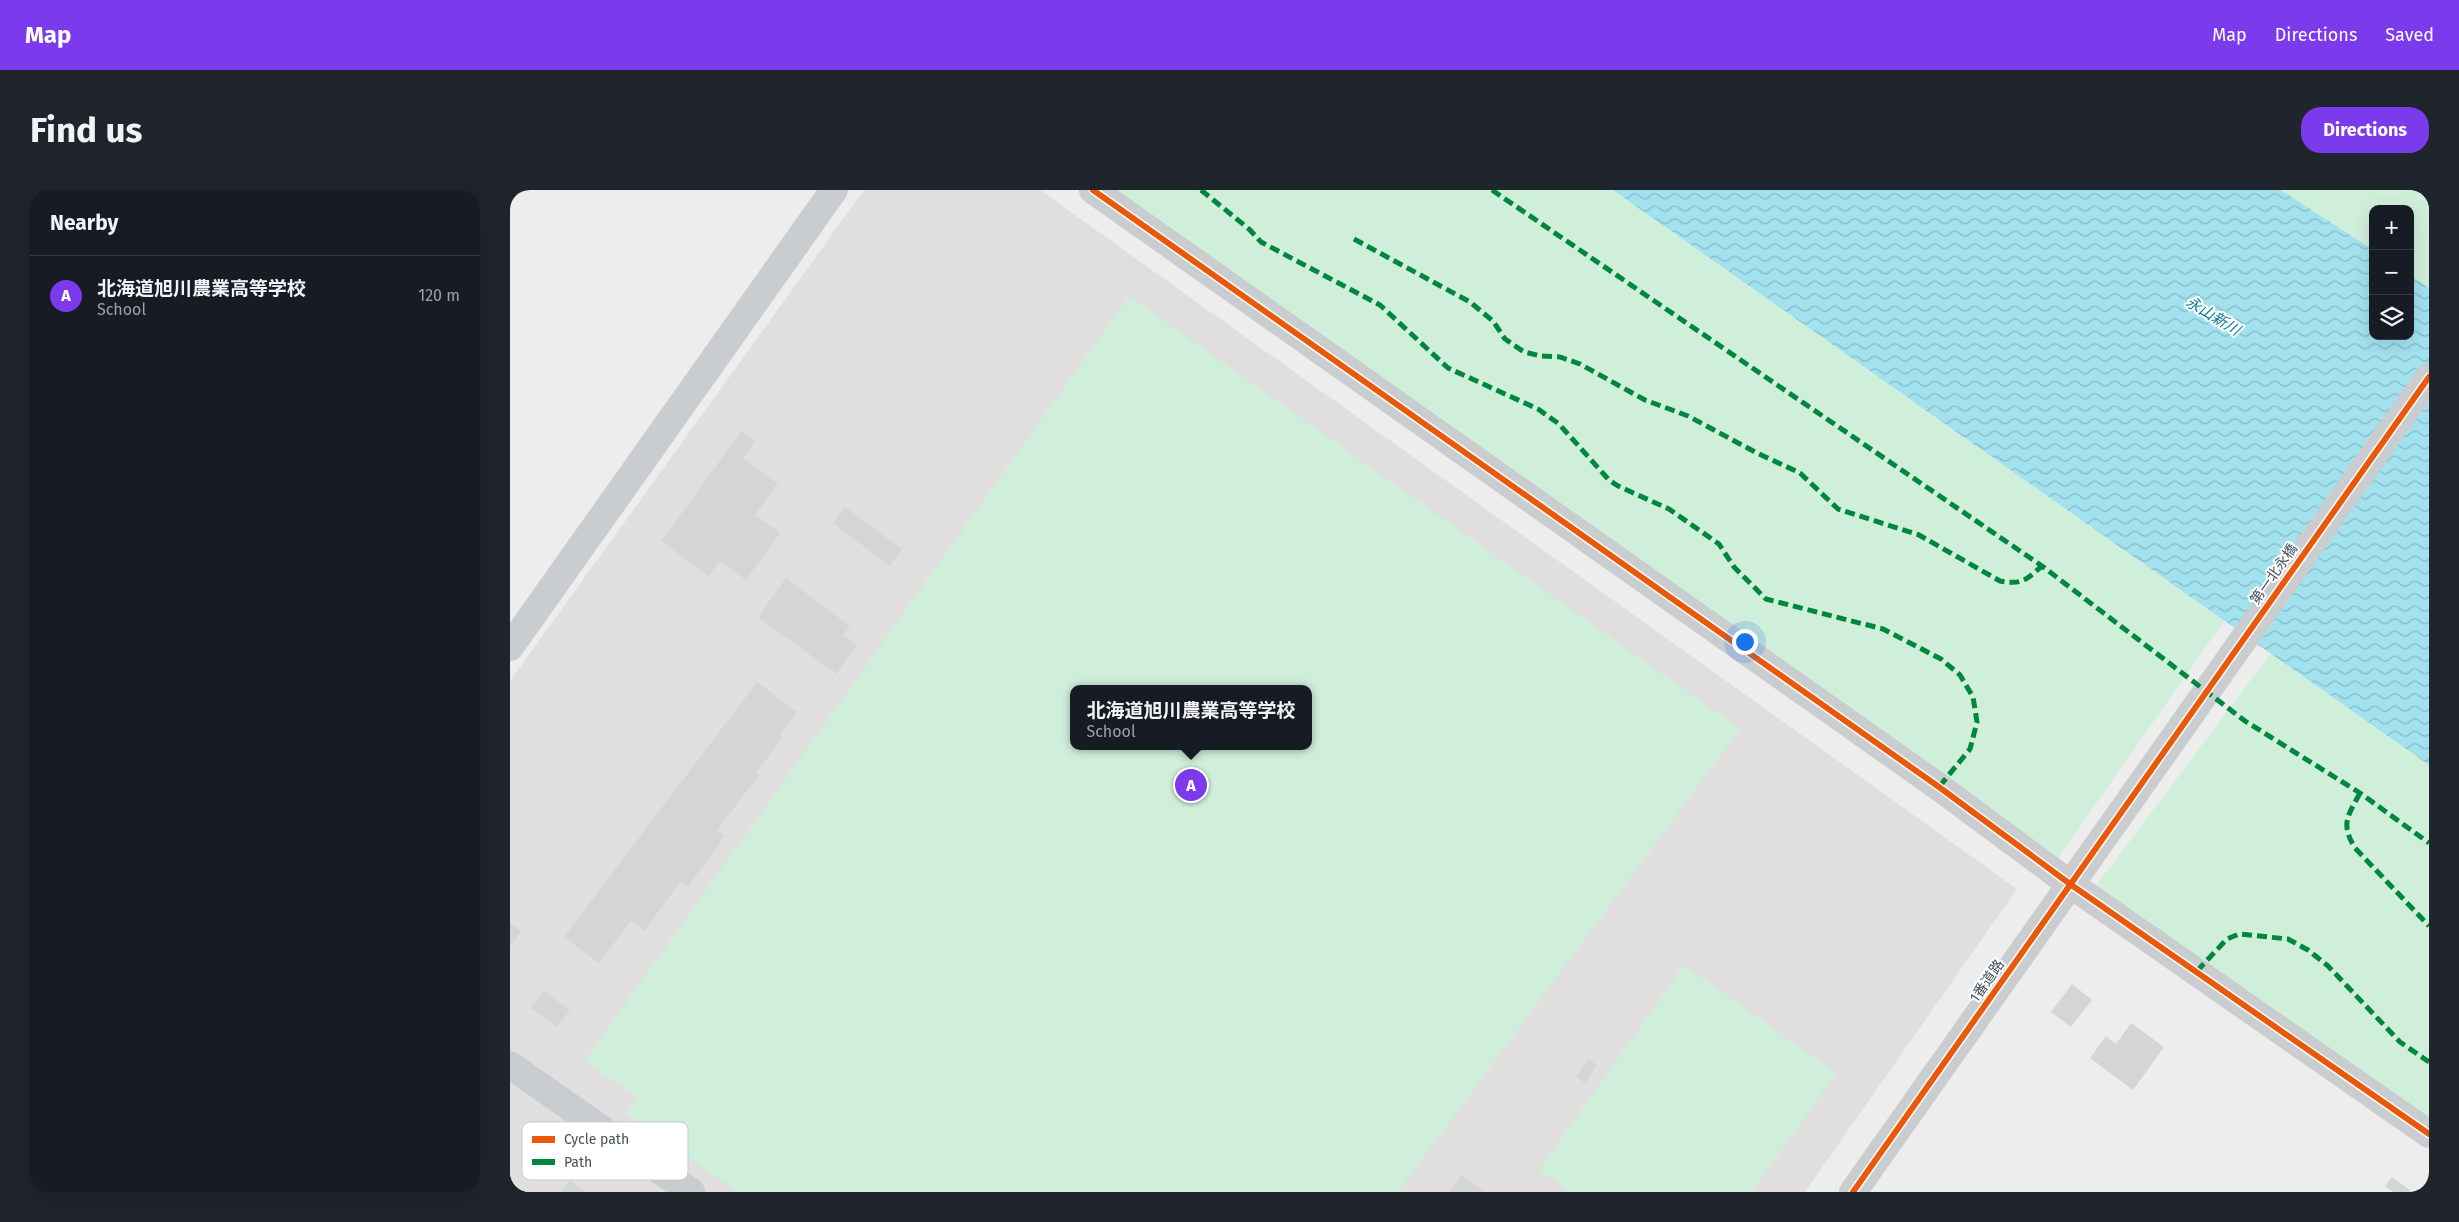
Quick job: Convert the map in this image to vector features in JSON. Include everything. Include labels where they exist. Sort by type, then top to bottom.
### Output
[{"type":"street","points":[[510,647],[834,190]]},
{"type":"street","points":[[1093,190],[1939,787],[2070,884],[2429,1134]]},
{"type":"street","name":"第一北永橋","points":[[2140,785],[2429,377]]},
{"type":"street","name":"1番道路","points":[[1853,1192],[2140,785]]},
{"type":"street","points":[[510,1065],[591,1122]]},
{"type":"street","points":[[674,1180],[691,1192]]},
{"type":"shaded area","points":[[864,190],[1040,190],[2017,889],[1805,1192],[510,1192],[510,681]]},
{"type":"green space","points":[[1117,190],[1613,190],[2224,621],[2051,868]]},
{"type":"green space","points":[[2281,190],[2429,190],[2429,288],[2414,278],[2414,205],[2369,205],[2369,247]]},
{"type":"green space","points":[[1129,296],[1740,729],[1398,1192],[738,1192],[688,1157],[688,1122],[637,1122],[626,1114],[638,1097],[584,1062]]},
{"type":"green space","points":[[2271,653],[2429,765],[2429,1133],[2089,895]]},
{"type":"green space","points":[[1684,965],[1836,1073],[1752,1192],[1571,1192],[1539,1170]]},
{"type":"water","name":"永山新川","points":[[1613,190],[2281,190],[2369,247],[2369,340],[2414,340],[2414,278],[2429,288],[2429,765]]},
{"type":"building","points":[[742,431],[755,441],[743,458],[778,484],[755,515],[780,533],[746,580],[720,561],[708,576],[661,541]]},
{"type":"building","points":[[845,507],[902,549],[890,566],[833,523]]},
{"type":"building","points":[[786,578],[850,626],[843,635],[857,646],[836,674],[758,617]]},
{"type":"building","points":[[757,682],[797,712],[780,735],[783,737],[756,773],[759,775],[717,830],[725,836],[688,886],[681,881],[644,931],[631,921],[599,963],[564,937]]},
{"type":"building","points":[[510,923],[521,931],[510,947]]},
{"type":"building","points":[[2072,984],[2092,1000],[2071,1027],[2051,1012]]},
{"type":"building","points":[[544,991],[570,1010],[557,1027],[531,1008]]},
{"type":"building","points":[[2131,1023],[2164,1047],[2133,1090],[2090,1058],[2106,1036],[2116,1044]]},
{"type":"building","points":[[1588,1059],[1597,1065],[1585,1083],[1576,1077]]},
{"type":"building","points":[[1462,1175],[1485,1192],[1450,1192]]},
{"type":"building","points":[[2392,1177],[2410,1190],[2409,1192],[2393,1192],[2385,1186]]},
{"type":"building","points":[[570,1180],[586,1192],[562,1192]]},
{"type":"marked path","points":[[1201,190],[1249,229],[1261,242],[1380,305],[1448,368],[1538,409],[1559,424],[1609,480],[1669,509],[1719,544],[1734,567],[1766,599],[1883,629],[1941,659],[1960,675],[1973,697],[1977,722],[1970,749],[1939,787]]},
{"type":"marked path","points":[[1492,190],[2042,566],[2245,721],[2360,793],[2429,843]]},
{"type":"marked path","points":[[1354,239],[1470,302],[1493,321],[1505,339],[1524,352],[1541,356],[1560,357],[1580,364],[1645,400],[1688,416],[1755,452],[1800,473],[1838,509],[1919,535],[2000,581],[2019,582],[2032,575],[2042,566]]},
{"type":"marked path","points":[[2360,793],[2347,820],[2350,839],[2355,848],[2429,926]]},
{"type":"marked path","points":[[2197,971],[2227,939],[2239,934],[2288,939],[2308,950],[2328,966],[2400,1042],[2429,1062]]},
{"type":"cycle path","points":[[1093,190],[1939,787],[2070,884],[2429,1134]]},
{"type":"cycle path","points":[[1853,1192],[2429,377]]},
{"type":"place","name":"北海道旭川農業高等学校","points":[[1191,785]]}]
